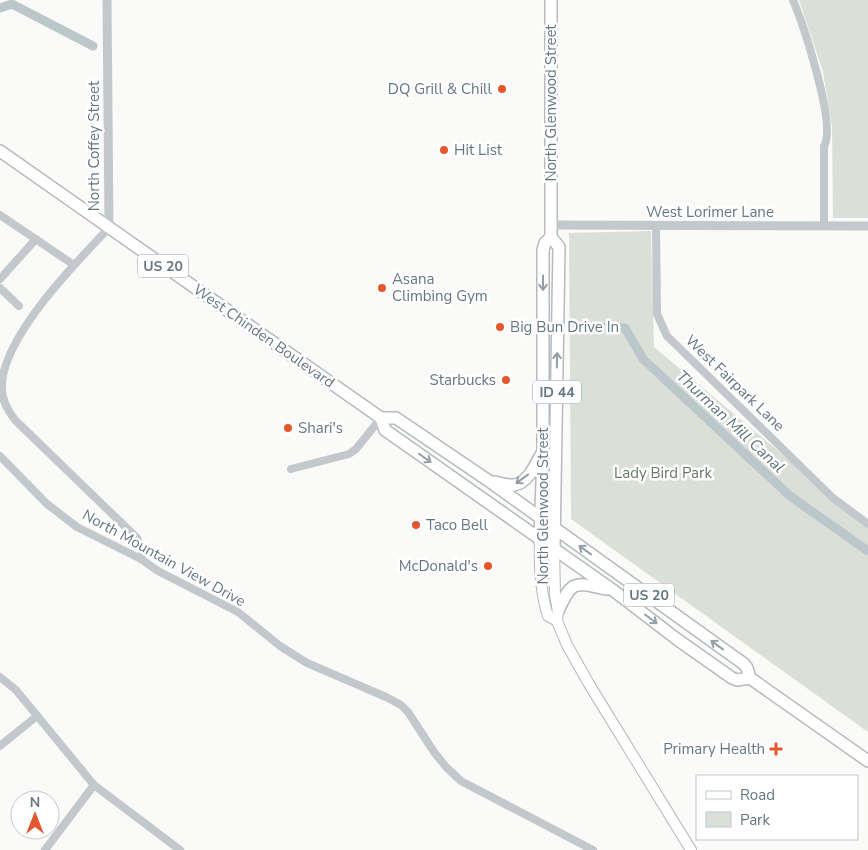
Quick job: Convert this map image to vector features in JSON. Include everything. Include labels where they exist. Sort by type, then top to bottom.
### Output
[{"type":"main road","name":"North Glenwood Street","points":[[551,0],[551,231],[543,250],[543,451],[540,540],[543,600],[548,616],[558,616]]},
{"type":"main road","name":"West Chinden Boulevard","points":[[0,151],[381,418],[396,418],[489,480],[744,664],[750,678],[868,761]]},
{"type":"main road","name":"North Glenwood Street","points":[[551,231],[559,246],[554,549],[555,595],[558,616],[566,645],[691,850]]},
{"type":"main road","name":"West Chinden Boulevard","points":[[381,418],[385,430],[614,591],[678,640],[732,678],[737,680],[750,678]]},
{"type":"main road","points":[[489,480],[513,485],[521,482],[530,473],[543,451]]},
{"type":"main road","points":[[558,616],[566,594],[574,586],[581,583],[614,591]]},
{"type":"street","name":"North Coffey Street","points":[[107,0],[109,228],[32,316],[13,348],[2,383],[4,401],[15,420],[137,538],[142,549],[141,559]]},
{"type":"street","points":[[793,0],[808,40],[824,108],[827,140],[824,146],[824,226]]},
{"type":"street","points":[[0,215],[74,266]]},
{"type":"street","name":"West Lorimer Lane","points":[[551,231],[656,225],[868,226]]},
{"type":"street","name":"West Fairpark Lane","points":[[656,225],[657,314],[667,336],[833,498],[868,524]]},
{"type":"street","points":[[0,279],[36,239]]},
{"type":"street","points":[[0,288],[19,306]]},
{"type":"street","points":[[291,469],[349,454],[356,450],[381,418]]},
{"type":"street","name":"North Mountain View Drive","points":[[0,456],[47,504],[77,527],[141,559],[158,571],[238,612],[280,646],[307,663],[401,705],[408,712],[446,767],[461,781],[593,850]]},
{"type":"street","points":[[0,677],[16,690],[94,785],[180,850]]},
{"type":"street","points":[[0,746],[37,716]]},
{"type":"street","points":[[45,850],[94,785]]},
{"type":"green space","points":[[799,0],[868,0],[868,218],[833,218],[832,126],[823,72]]},
{"type":"green space","name":"Lady Bird Park","points":[[651,231],[654,347],[868,526],[868,732],[571,519],[569,233]]},
{"type":"waterway","name":"Thurman Mill Canal","points":[[0,8],[12,4],[93,46]]},
{"type":"waterway","name":"Thurman Mill Canal","points":[[578,327],[625,328],[643,359],[790,496],[868,551]]},
{"type":"place","name":"DQ Grill & Chill","points":[[502,89]]},
{"type":"place","name":"Hit List","points":[[444,150]]},
{"type":"place","name":"Asana Climbing Gym","points":[[382,288]]},
{"type":"place","name":"Big Bun Drive In","points":[[500,327]]},
{"type":"place","name":"Starbucks","points":[[506,380]]},
{"type":"place","name":"Shari's","points":[[288,428]]},
{"type":"place","name":"Taco Bell","points":[[416,525]]},
{"type":"place","name":"McDonald's","points":[[488,566]]},
{"type":"place","name":"Primary Health","points":[[776,749]]}]
